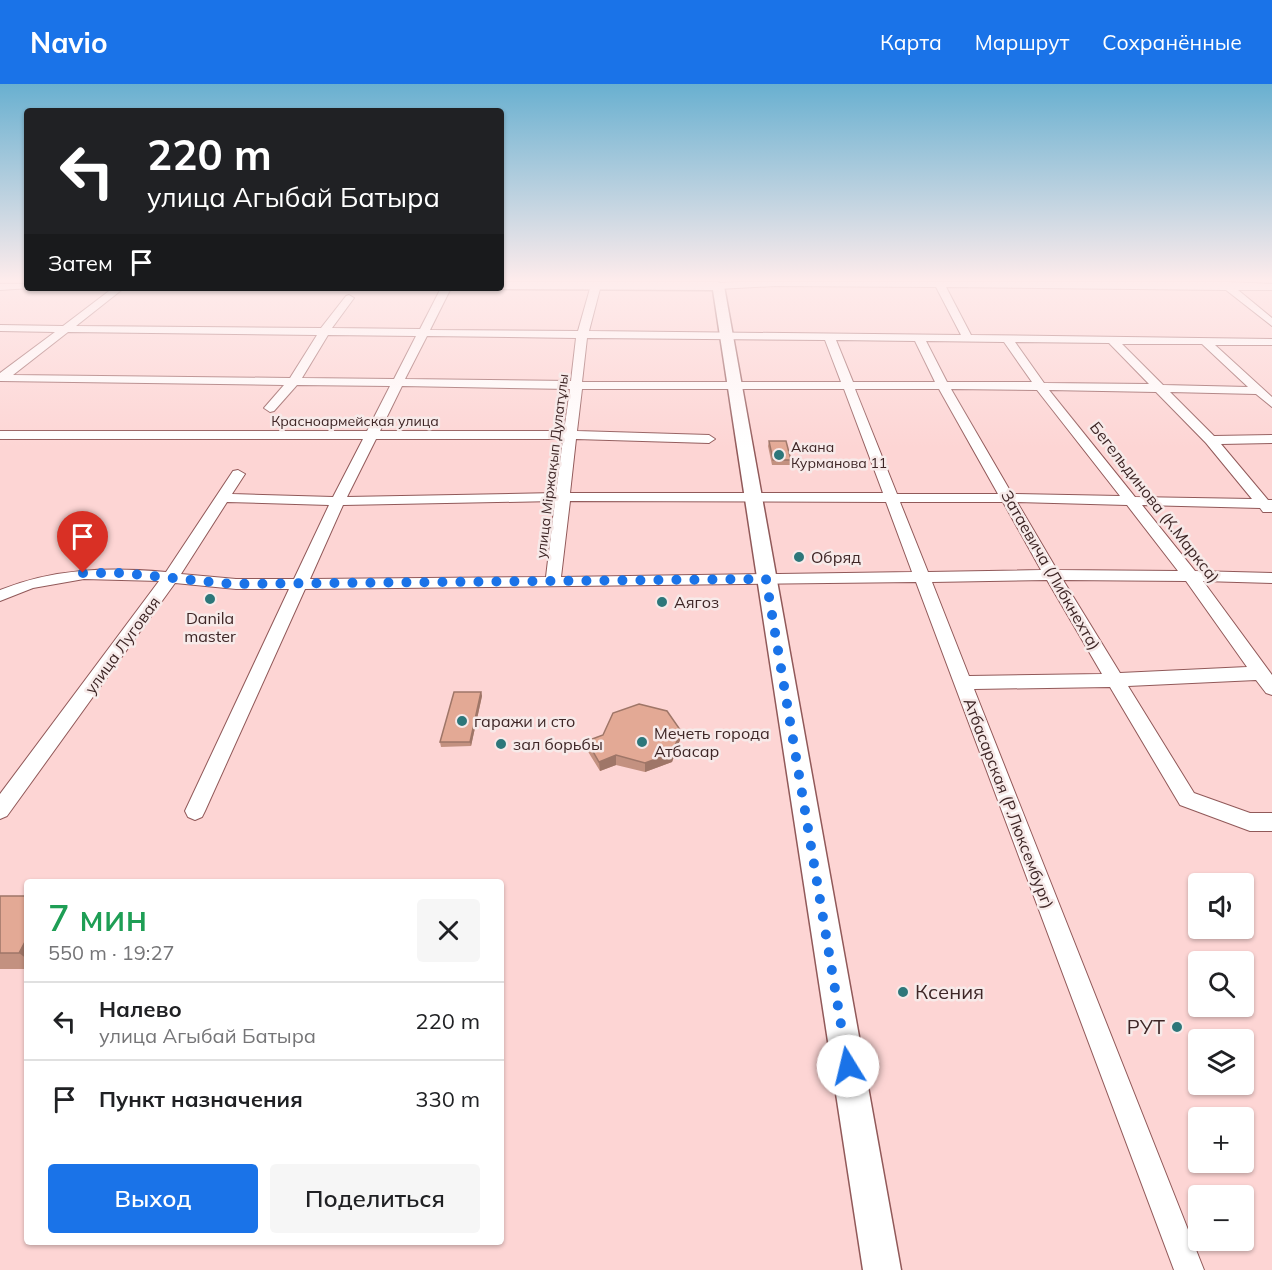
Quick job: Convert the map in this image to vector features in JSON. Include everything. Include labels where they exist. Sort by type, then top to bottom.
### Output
[{"type":"main road","points":[[726,337],[882,1270]]},
{"type":"street","points":[[0,378],[53,337]]},
{"type":"street","points":[[270,408],[294,381],[321,337]]},
{"type":"street","points":[[195,811],[338,501],[421,337]]},
{"type":"street","name":"улица Міржақып Дулатұлы","points":[[553,581],[582,337]]},
{"type":"street","name":"Атбасарская (Р.Люксембург)","points":[[830,337],[1189,1270]]},
{"type":"street","points":[[890,337],[1272,342]]},
{"type":"street","name":"Затаевича (Либкнехта)","points":[[920,338],[943,386],[1053,577],[1187,799],[1250,822],[1272,822]]},
{"type":"street","name":"Бегельдинова (К.Маркса)","points":[[1008,340],[1041,387],[1190,575],[1272,688]]},
{"type":"street","points":[[1113,341],[1211,440],[1269,507]]},
{"type":"street","points":[[1206,342],[1272,403]]},
{"type":"street","points":[[0,378],[733,387],[848,385],[1157,388],[1258,391]]},
{"type":"street","name":"Красноармейская улица","points":[[0,435],[372,437],[571,435],[709,439]]},
{"type":"street","points":[[1211,440],[1272,439]]},
{"type":"street","name":"улица Луговая","points":[[0,810],[170,578],[238,474]]},
{"type":"street","points":[[222,498],[338,501],[563,497],[1009,498],[1269,507]]},
{"type":"street","points":[[0,596],[28,584],[69,574],[97,572],[231,584],[921,576],[1190,575],[1272,578]]},
{"type":"street","points":[[963,683],[1115,680],[1261,673]]},
{"type":"building","name":"Акана Курманова 11","points":[[769,441],[786,441],[791,460],[773,460]]},
{"type":"building","name":"гаражи и сто","points":[[454,692],[481,692],[470,742],[440,742]]},
{"type":"building","name":"Мечеть города Атбасар","points":[[639,704],[667,711],[681,731],[672,753],[645,763],[616,755],[599,762],[587,741],[603,735],[613,713]]},
{"type":"building","points":[[0,896],[24,896],[24,944],[19,953],[0,953]]},
{"type":"place","name":"Акана Курманова 11","points":[[779,455]]},
{"type":"place","name":"Обряд","points":[[799,557]]},
{"type":"place","name":"Danila master","points":[[210,599]]},
{"type":"place","name":"Аягоз","points":[[662,602]]},
{"type":"place","name":"гаражи и сто","points":[[462,721]]},
{"type":"place","name":"Мечеть города Атбасар","points":[[642,742]]},
{"type":"place","name":"зал борьбы","points":[[501,744]]},
{"type":"place","name":"Ксения","points":[[903,992]]},
{"type":"place","name":"РУТ","points":[[1177,1027]]},
{"type":"route","points":[[83,573],[123,573],[231,584],[766,579],[848,1066]]}]
